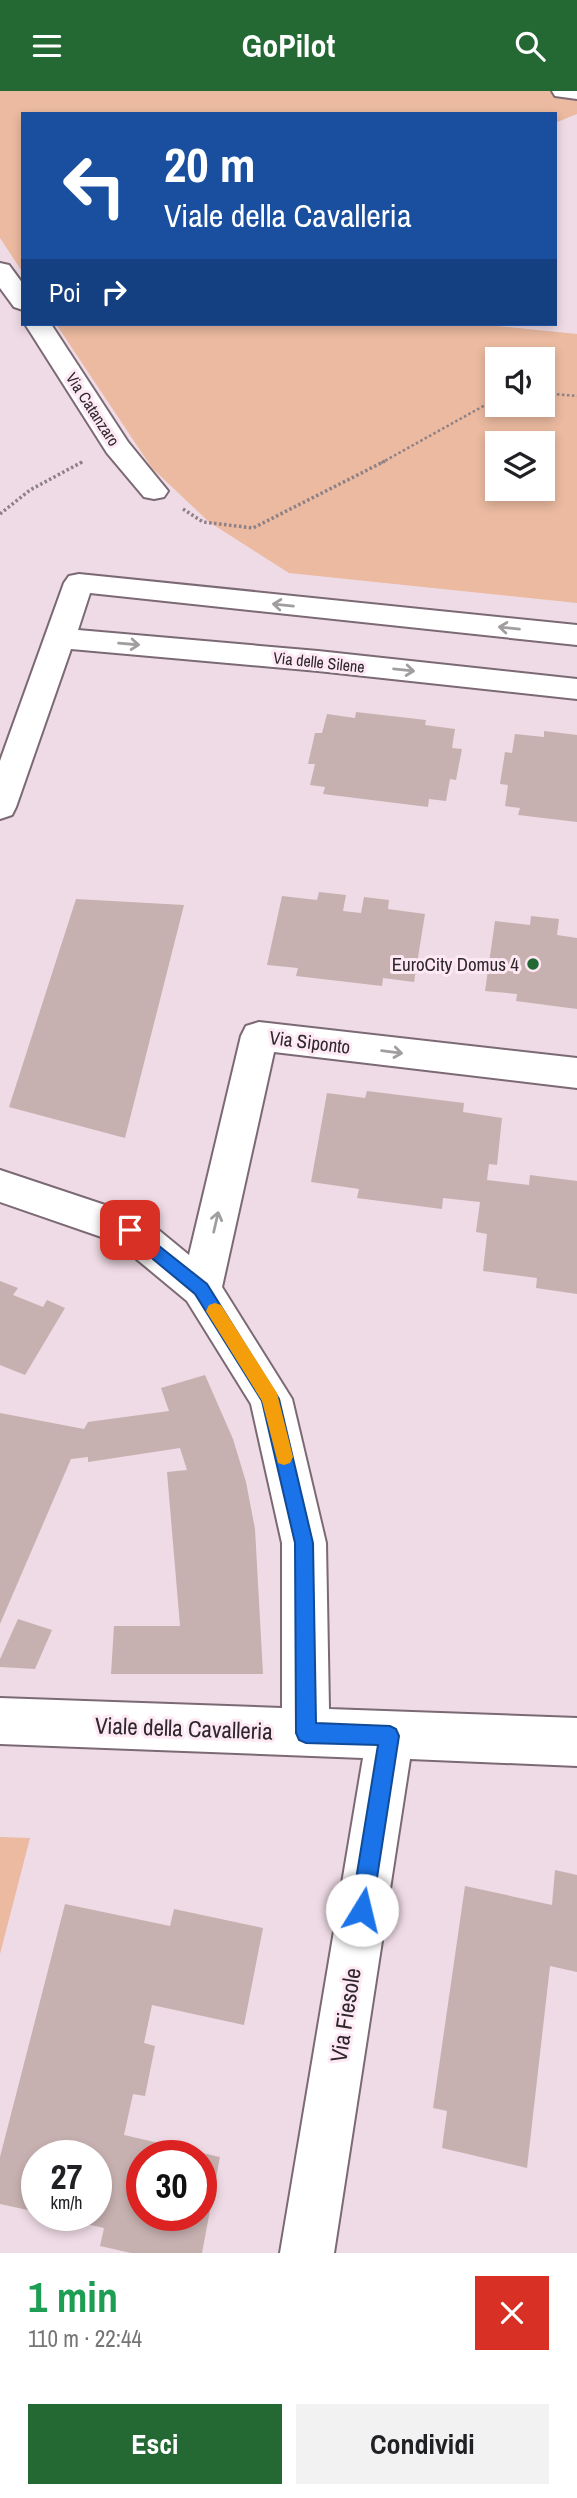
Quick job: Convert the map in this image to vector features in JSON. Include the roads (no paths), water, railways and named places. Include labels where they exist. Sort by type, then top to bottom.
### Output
[{"type":"street","points":[[563,91],[577,92]]},
{"type":"street","name":"Via Catanzaro","points":[[0,270],[21,311]]},
{"type":"street","name":"Via Catanzaro","points":[[30,326],[117,447],[154,491]]},
{"type":"street","points":[[0,807],[79,583],[577,635]]},
{"type":"street","name":"Via delle Silene","points":[[61,638],[318,661],[577,689]]},
{"type":"street","name":"Via Siponto","points":[[201,1289],[259,1036],[577,1073]]},
{"type":"street","points":[[0,1186],[130,1230],[201,1289],[271,1399],[304,1543],[306,1733]]},
{"type":"street","name":"Viale della Cavalleria","points":[[0,1721],[577,1742]]},
{"type":"street","name":"Via Fiesole","points":[[307,2253],[390,1736]]},
{"type":"place","name":"EuroCity Domus 4","points":[[533,964]]}]
